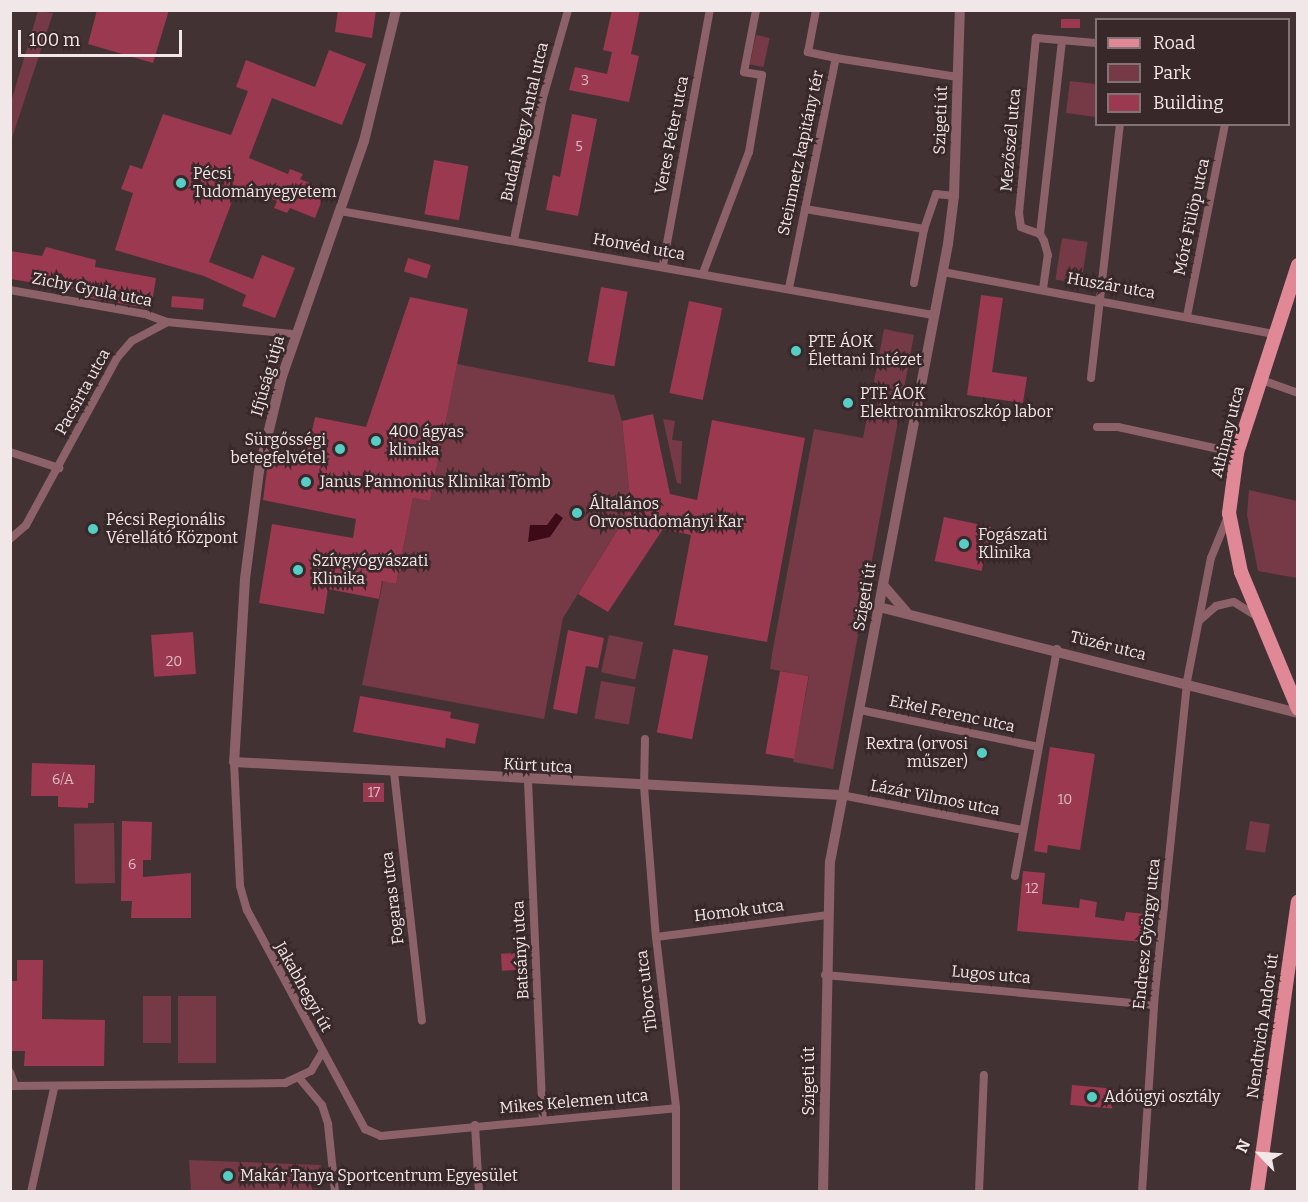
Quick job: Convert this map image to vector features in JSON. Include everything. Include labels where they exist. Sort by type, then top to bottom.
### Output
[{"type":"main road","name":"Athinay utca","points":[[1296,273],[1273,334],[1237,453],[1229,513],[1236,559],[1298,711]]},
{"type":"main road","name":"Nendtvich Andor út","points":[[1257,1191],[1298,902]]},
{"type":"street","name":"Ifjúság útja","points":[[234,762],[245,579],[259,471],[295,334],[364,141],[396,10]]},
{"type":"street","name":"Budai Nagy Antal utca","points":[[514,240],[543,98],[568,10]]},
{"type":"street","name":"Veres Péter utca","points":[[663,266],[710,10]]},
{"type":"street","points":[[703,273],[748,152],[762,75],[744,72],[756,10]]},
{"type":"street","name":"Steinmetz kapitány tér","points":[[789,288],[836,58],[808,52],[816,10]]},
{"type":"street","name":"Szigeti út","points":[[823,1191],[827,915],[841,795],[860,710],[933,315],[943,272],[954,196],[960,10]]},
{"type":"street","name":"Mezőszél utca","points":[[1040,234],[1021,227],[1019,213],[1036,38],[1095,43]]},
{"type":"street","points":[[1043,289],[1048,255],[1040,234],[1062,40]]},
{"type":"street","points":[[836,58],[958,77]]},
{"type":"street","points":[[1090,378],[1102,299],[1120,126]]},
{"type":"street","name":"Móré Fülöp utca","points":[[1187,316],[1225,126]]},
{"type":"street","points":[[915,283],[924,229],[936,194],[954,196]]},
{"type":"street","points":[[805,209],[924,229]]},
{"type":"street","name":"Honvéd utca","points":[[340,210],[933,315]]},
{"type":"street","name":"Huszár utca","points":[[943,272],[1102,299],[1273,334]]},
{"type":"street","name":"Zichy Gyula utca","points":[[10,290],[145,314],[167,322]]},
{"type":"street","points":[[145,314],[148,331]]},
{"type":"street","points":[[167,322],[295,334]]},
{"type":"street","name":"Pacsirta utca","points":[[10,539],[26,525],[117,358],[148,331],[167,322]]},
{"type":"street","points":[[1259,378],[1298,393]]},
{"type":"street","points":[[1097,427],[1118,427],[1237,453]]},
{"type":"street","points":[[10,452],[59,468]]},
{"type":"street","name":"Endresz György utca","points":[[1142,1191],[1154,1005],[1187,681],[1211,558],[1229,513]]},
{"type":"street","points":[[883,584],[910,614]]},
{"type":"street","points":[[1200,621],[1216,606],[1234,602],[1259,618]]},
{"type":"street","name":"Tüzér utca","points":[[879,607],[1187,681],[1298,711]]},
{"type":"street","points":[[1015,876],[1056,649]]},
{"type":"street","name":"Erkel Ferenc utca","points":[[860,710],[1038,747]]},
{"type":"street","name":"Tiborc utca","points":[[645,738],[644,786],[656,937],[676,1108],[676,1191]]},
{"type":"street","name":"Kürt utca","points":[[234,762],[528,781],[841,795]]},
{"type":"street","name":"Jakabhegyi út","points":[[234,762],[243,898],[322,1053],[300,1078]]},
{"type":"street","name":"Fogaras utca","points":[[394,772],[423,1020]]},
{"type":"street","name":"Batsányi utca","points":[[528,781],[543,1118]]},
{"type":"street","name":"Lázár Vilmos utca","points":[[841,795],[1023,830]]},
{"type":"street","name":"Homok utca","points":[[656,937],[827,915]]},
{"type":"street","name":"Lugos utca","points":[[825,975],[1154,1005]]},
{"type":"street","name":"Mikes Kelemen utca","points":[[322,1053],[365,1129],[381,1136],[543,1118],[676,1108]]},
{"type":"street","points":[[10,1072],[13,1086],[54,1088],[300,1078],[318,1099],[328,1124],[335,1191]]},
{"type":"street","points":[[979,1191],[984,1075]]},
{"type":"street","points":[[31,1191],[54,1088]]},
{"type":"street","points":[[475,1125],[479,1191]]},
{"type":"green space","points":[[38,11],[53,13],[11,141],[11,102]]},
{"type":"green space","points":[[756,35],[770,38],[763,67],[750,64]]},
{"type":"green space","points":[[1070,81],[1095,84],[1095,117],[1066,113]]},
{"type":"green space","points":[[1062,238],[1088,242],[1081,284],[1055,279]]},
{"type":"green space","points":[[884,329],[914,335],[833,769],[793,762],[809,676],[770,669],[814,429],[863,438]]},
{"type":"green space","points":[[457,364],[614,395],[622,421],[631,508],[563,618],[544,719],[362,685],[383,581],[396,584],[413,498],[430,501]]},
{"type":"green space","points":[[663,419],[675,421],[672,440],[682,441],[681,484],[677,483]]},
{"type":"green space","points":[[1249,490],[1297,501],[1297,578],[1258,571],[1247,515]]},
{"type":"green space","points":[[609,635],[643,642],[635,679],[601,672]]},
{"type":"green space","points":[[601,681],[635,687],[629,725],[594,718]]},
{"type":"green space","points":[[1250,821],[1270,824],[1265,853],[1245,850]]},
{"type":"green space","points":[[114,823],[115,883],[75,884],[74,824]]},
{"type":"green space","points":[[143,996],[171,996],[171,1043],[143,1043]]},
{"type":"green space","points":[[178,996],[216,996],[216,1063],[178,1063]]},
{"type":"green space","points":[[189,1160],[321,1165],[320,1177],[307,1176],[313,1191],[191,1191]]},
{"type":"shaded area","points":[[556,513],[563,518],[550,537],[528,542],[530,525],[547,525]]},
{"type":"building","points":[[97,10],[169,10],[153,63],[88,44]]},
{"type":"building","points":[[338,10],[376,10],[372,38],[335,32]]},
{"type":"building","points":[[612,10],[640,10],[631,54],[639,56],[629,102],[569,90],[575,67],[607,74],[612,52],[603,50]]},
{"type":"building","points":[[1061,19],[1080,19],[1080,28],[1061,28]]},
{"type":"building","points":[[329,50],[366,64],[342,125],[272,98],[249,158],[288,174],[290,169],[303,174],[300,179],[326,190],[315,218],[290,208],[287,213],[274,208],[277,201],[238,186],[209,262],[253,279],[262,255],[295,268],[275,318],[242,306],[246,295],[204,276],[115,250],[133,193],[121,189],[130,165],[142,169],[163,114],[231,135],[248,91],[236,87],[246,60],[315,87]]},
{"type":"building","points":[[572,114],[597,119],[578,216],[546,210],[553,175],[560,177]]},
{"type":"building","points":[[434,160],[468,166],[459,220],[424,214]]},
{"type":"building","points":[[46,247],[96,260],[95,267],[156,278],[151,309],[90,298],[91,292],[10,279],[10,251],[42,256]]},
{"type":"building","points":[[408,258],[431,265],[427,278],[404,271]]},
{"type":"building","points":[[601,287],[628,292],[614,367],[588,362]]},
{"type":"building","points":[[981,295],[1003,298],[992,372],[1027,377],[1023,403],[967,395]]},
{"type":"building","points":[[172,296],[204,299],[203,310],[171,307]]},
{"type":"building","name":"400 ágyas klinika","points":[[410,297],[468,309],[430,501],[413,498],[396,584],[382,581],[379,599],[328,589],[324,614],[259,603],[272,524],[353,538],[356,519],[263,500],[270,456],[305,463],[315,417],[366,427]]},
{"type":"building","points":[[689,301],[722,308],[703,400],[669,393]]},
{"type":"building","points":[[653,414],[670,494],[697,500],[712,420],[805,438],[767,642],[674,625],[691,535],[663,529],[608,612],[578,594],[631,508],[622,421]]},
{"type":"building","name":"Fogászati Klinika","points":[[944,517],[991,527],[982,571],[935,561]]},
{"type":"building","points":[[568,630],[604,638],[598,668],[586,666],[577,714],[553,709]]},
{"type":"building","points":[[193,632],[196,674],[154,677],[151,635]]},
{"type":"building","points":[[673,649],[708,656],[692,739],[657,732]]},
{"type":"building","points":[[780,671],[809,676],[794,759],[765,754]]},
{"type":"building","points":[[360,696],[451,712],[450,718],[479,724],[475,744],[446,738],[445,748],[353,732]]},
{"type":"building","points":[[1050,747],[1095,754],[1080,850],[1048,845],[1047,853],[1034,851]]},
{"type":"building","points":[[32,763],[95,765],[94,803],[88,803],[88,808],[58,807],[58,796],[31,796]]},
{"type":"building","points":[[363,783],[384,783],[384,802],[363,802]]},
{"type":"building","points":[[122,821],[152,822],[151,860],[143,860],[143,877],[191,873],[191,918],[131,918],[132,901],[121,901]]},
{"type":"building","points":[[1023,871],[1045,873],[1042,904],[1079,908],[1080,899],[1097,902],[1095,917],[1124,921],[1126,912],[1146,914],[1143,942],[1017,931]]},
{"type":"building","points":[[515,953],[516,970],[502,971],[501,954]]},
{"type":"building","points":[[17,960],[43,960],[42,1019],[105,1020],[104,1066],[24,1066],[25,1051],[10,1051],[10,981],[17,981]]},
{"type":"building","name":"Adóügyi osztály","points":[[1072,1085],[1114,1089],[1112,1109],[1070,1105]]},
{"type":"place","name":"Pécsi Tudományegyetem","points":[[181,183]]},
{"type":"place","name":"PTE ÁOK Élettani Intézet","points":[[796,351]]},
{"type":"place","name":"PTE ÁOK Elektronmikroszkóp labor","points":[[848,403]]},
{"type":"place","name":"400 ágyas klinika","points":[[376,441]]},
{"type":"place","name":"Sürgősségi betegfelvétel","points":[[340,449]]},
{"type":"place","name":"Janus Pannonius Klinikai Tömb","points":[[306,482]]},
{"type":"place","name":"Általános Orvostudományi Kar","points":[[577,513]]},
{"type":"place","name":"Pécsi Regionális Vérellátó Központ","points":[[93,529]]},
{"type":"place","name":"Fogászati Klinika","points":[[964,544]]},
{"type":"place","name":"Szívgyógyászati Klinika","points":[[298,570]]},
{"type":"place","name":"Rextra (orvosi műszer)","points":[[982,753]]},
{"type":"place","name":"Adóügyi osztály","points":[[1092,1097]]},
{"type":"place","name":"Makár Tanya Sportcentrum Egyesület","points":[[228,1176]]}]
